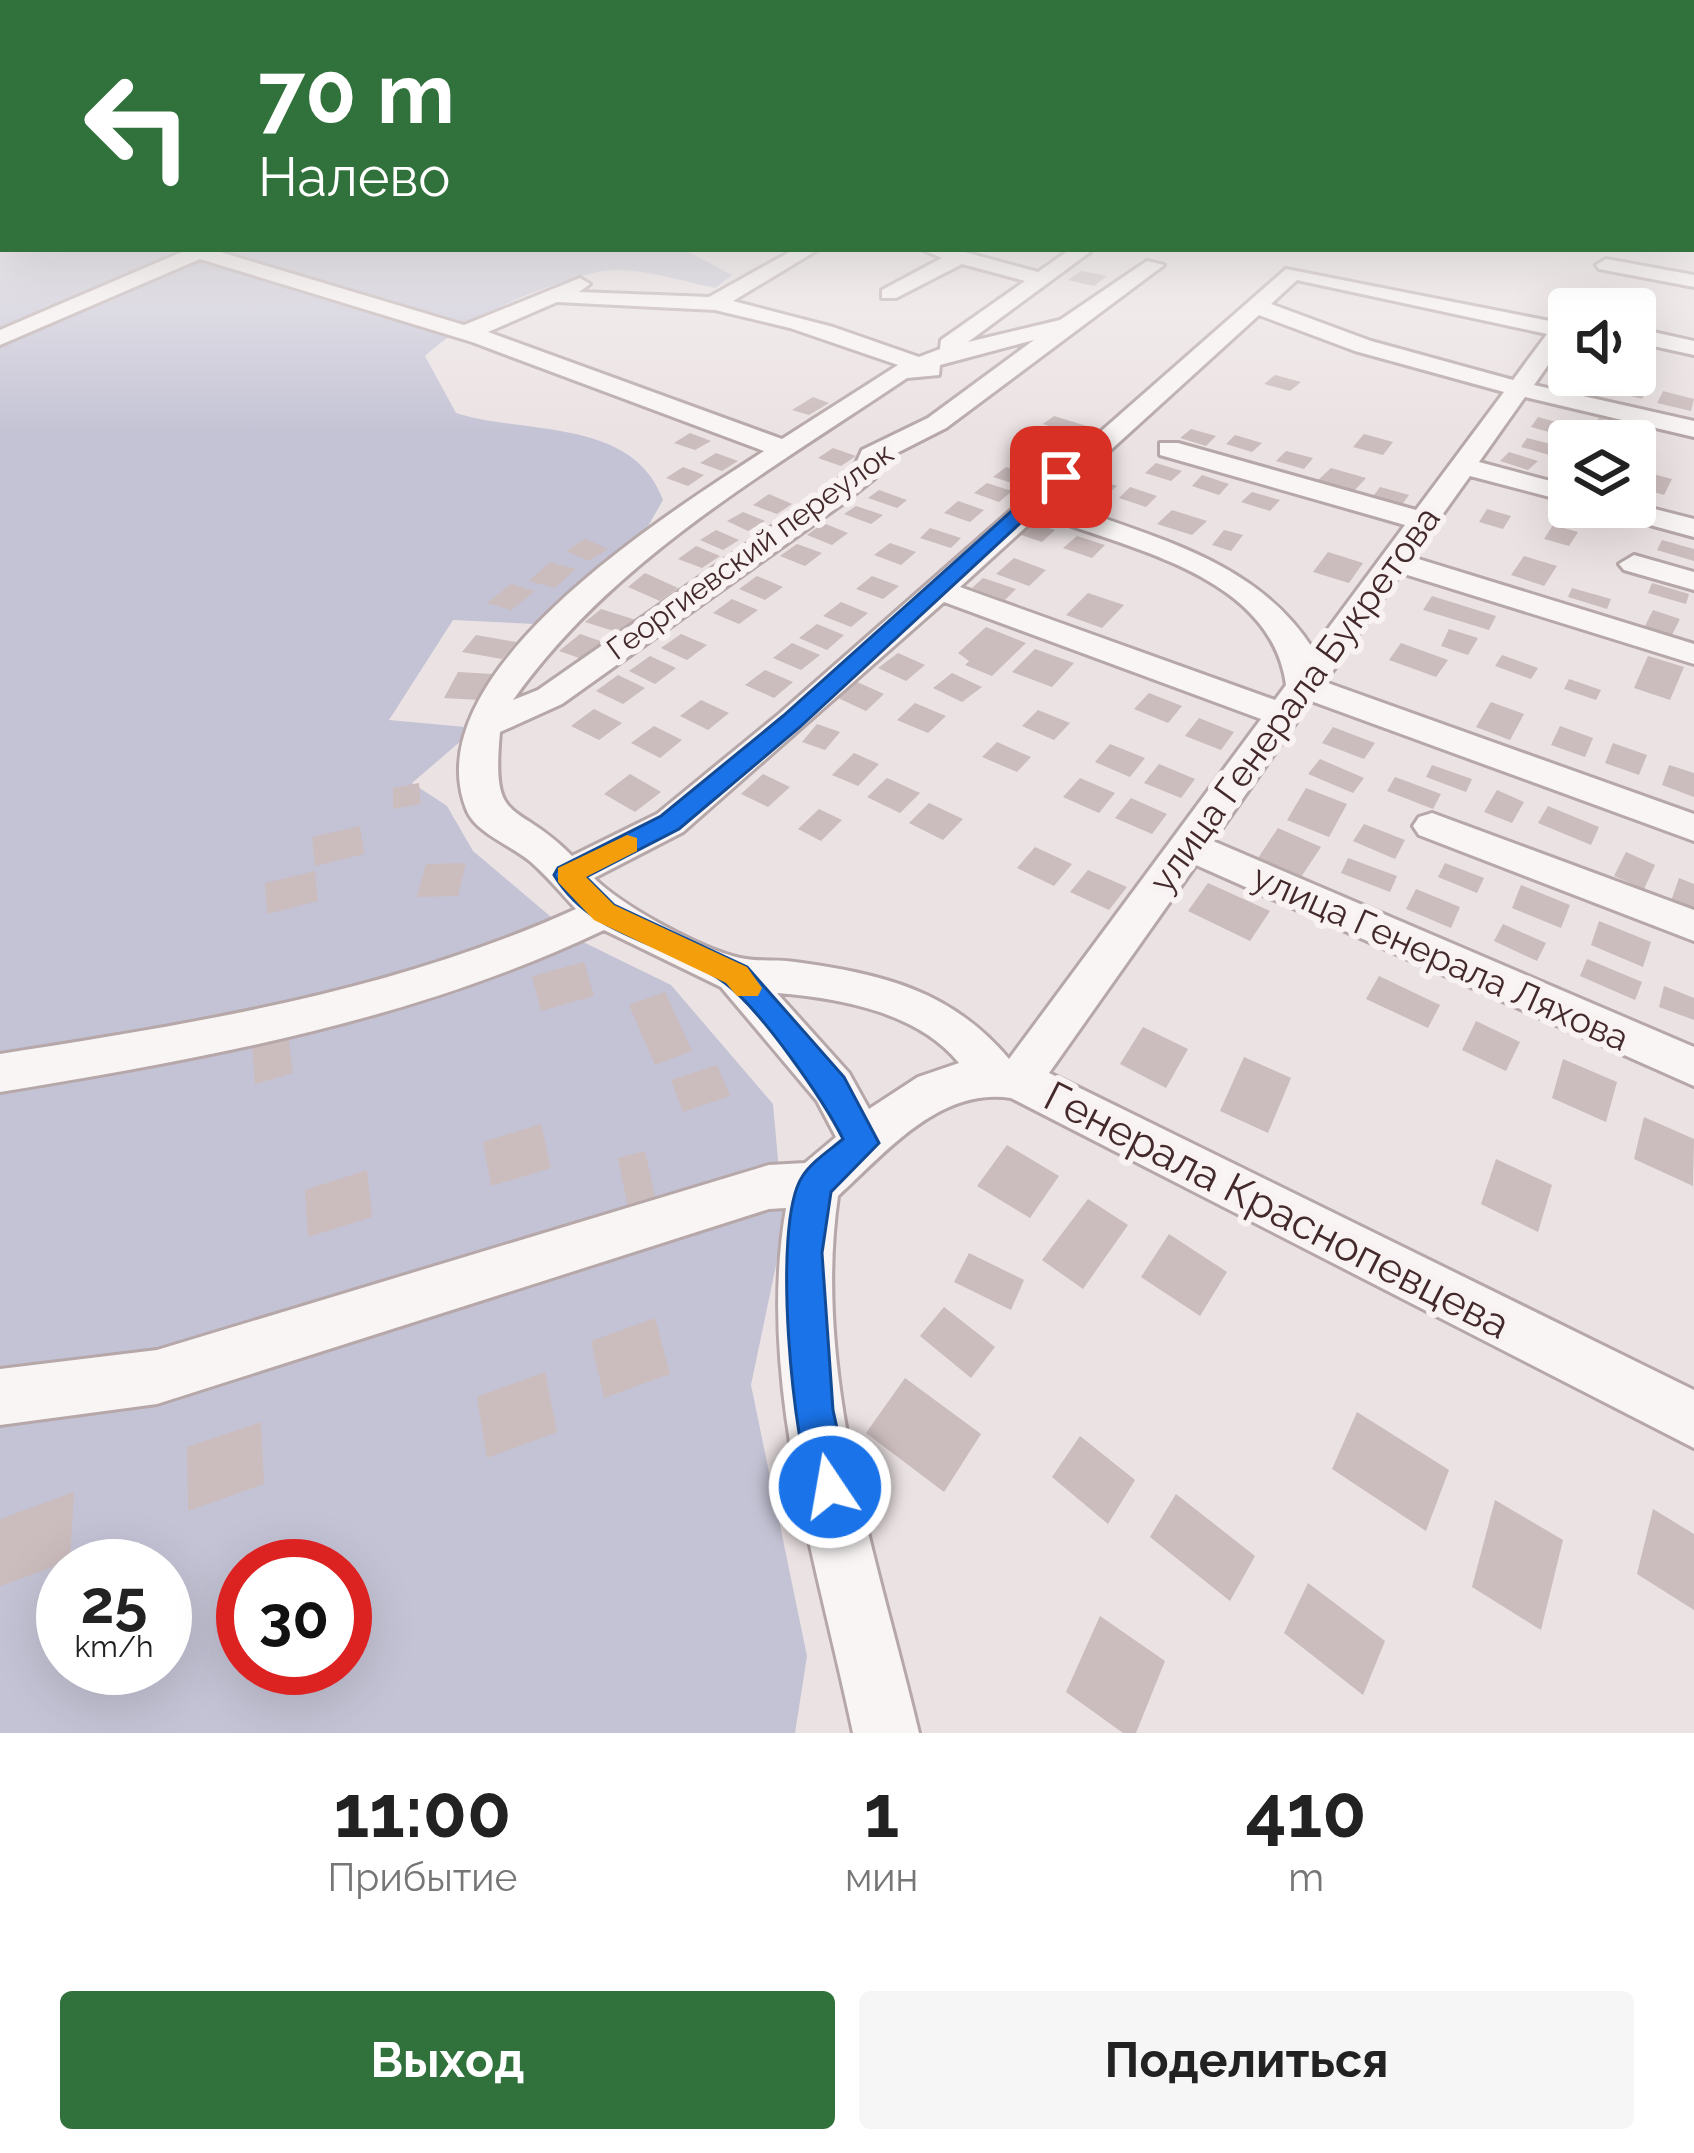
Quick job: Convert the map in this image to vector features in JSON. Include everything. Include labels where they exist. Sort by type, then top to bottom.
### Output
[{"type":"street","points":[[0,338],[151,273]]},
{"type":"street","points":[[277,273],[457,334],[480,337],[784,449]]},
{"type":"street","points":[[712,304],[766,273]]},
{"type":"street","points":[[889,294],[930,273]]},
{"type":"street","points":[[1017,273],[1036,278]]},
{"type":"street","points":[[920,366],[1045,273]]},
{"type":"street","name":"Георгиевский переулок","points":[[484,726],[550,697],[836,496],[866,472],[871,457],[937,423],[1143,273]]},
{"type":"street","points":[[567,875],[670,823],[1293,273],[1548,296]]},
{"type":"street","points":[[1651,288],[1694,281]]},
{"type":"street","points":[[457,334],[580,284]]},
{"type":"street","points":[[556,296],[596,303],[712,304],[881,349],[980,390]]},
{"type":"street","points":[[1257,306],[1305,328],[1694,429]]},
{"type":"street","points":[[862,1143],[833,1087],[736,975],[604,913],[545,852],[486,812],[477,782],[484,726],[498,696],[554,625],[655,536],[883,383],[982,344],[1068,325]]},
{"type":"street","points":[[1656,340],[1694,348]]},
{"type":"street","name":"улица Генерала Букретова","points":[[1006,1077],[1187,846],[1548,348]]},
{"type":"street","points":[[1169,449],[1423,521]]},
{"type":"street","points":[[1463,466],[1548,488]]},
{"type":"street","points":[[1073,517],[1210,572],[1250,594],[1277,619],[1305,664],[1293,701]]},
{"type":"street","points":[[1656,518],[1694,528]]},
{"type":"street","points":[[1394,561],[1694,654]]},
{"type":"street","points":[[1634,564],[1694,581]]},
{"type":"street","points":[[937,590],[1694,828]]},
{"type":"street","points":[[1432,826],[1694,926]]},
{"type":"street","name":"улица Генерала Ляхова","points":[[1187,846],[1694,1067]]},
{"type":"street","points":[[0,1072],[264,1030],[536,948],[604,913]]},
{"type":"street","points":[[736,975],[764,973],[896,1001],[955,1029],[1006,1077]]},
{"type":"street","points":[[894,1729],[814,1410],[805,1253],[815,1185],[862,1143],[946,1084],[1006,1077]]},
{"type":"street","name":"Генерала Краснопевцева","points":[[1006,1077],[1694,1420]]},
{"type":"street","points":[[0,1397],[157,1377],[769,1186],[815,1185]]},
{"type":"shaded area","points":[[0,273],[594,273],[504,305],[425,356],[456,413],[602,442],[628,454],[648,473],[663,500],[647,528],[534,624],[453,620],[389,720],[476,728],[412,783],[447,806],[473,851],[577,939],[671,985],[773,1104],[784,1227],[751,1385],[807,1656],[795,1733],[0,1733]]},
{"type":"shaded area","points":[[642,273],[728,273],[732,275],[715,288]]},
{"type":"building","points":[[1078,273],[1107,276],[1094,286],[1068,280]]},
{"type":"building","points":[[1275,375],[1301,382],[1290,391],[1264,384]]},
{"type":"building","points":[[1663,391],[1694,399],[1691,411],[1657,403]]},
{"type":"building","points":[[813,397],[829,403],[809,415],[792,410]]},
{"type":"building","points":[[1054,416],[1093,428],[1082,437],[1043,424]]},
{"type":"building","points":[[1538,417],[1549,420],[1548,432],[1531,427]]},
{"type":"building","points":[[1191,429],[1216,436],[1206,446],[1180,438]]},
{"type":"building","points":[[690,433],[711,441],[695,450],[674,443]]},
{"type":"building","points":[[1042,434],[1066,441],[1053,453],[1029,447]]},
{"type":"building","points":[[1364,434],[1393,442],[1383,455],[1353,447]]},
{"type":"building","points":[[1235,435],[1262,443],[1252,452],[1226,444]]},
{"type":"building","points":[[1527,438],[1548,443],[1548,455],[1521,447]]},
{"type":"building","points":[[833,448],[856,456],[841,466],[818,458]]},
{"type":"building","points":[[1286,451],[1313,458],[1304,469],[1276,461]]},
{"type":"building","points":[[1509,452],[1538,461],[1528,470],[1500,461]]},
{"type":"building","points":[[716,453],[738,461],[722,471],[700,463]]},
{"type":"building","points":[[1024,456],[1049,464],[1037,474],[1012,466]]},
{"type":"building","points":[[1156,463],[1182,471],[1171,481],[1145,473]]},
{"type":"building","points":[[683,467],[704,475],[688,486],[666,478]]},
{"type":"building","points":[[1006,467],[1031,475],[1018,485],[993,477]]},
{"type":"building","points":[[1331,468],[1366,478],[1353,492],[1317,481]]},
{"type":"building","points":[[1202,475],[1229,484],[1219,495],[1192,486]]},
{"type":"building","points":[[1656,475],[1672,479],[1664,495],[1656,493]]},
{"type":"building","points":[[1091,477],[1117,486],[1084,514],[1061,506]]},
{"type":"building","points":[[987,483],[1012,491],[999,502],[974,493]]},
{"type":"building","points":[[1130,487],[1157,496],[1146,507],[1119,498]]},
{"type":"building","points":[[1380,487],[1409,495],[1400,507],[1371,499]]},
{"type":"building","points":[[879,490],[907,500],[897,508],[868,498]]},
{"type":"building","points":[[1252,492],[1280,500],[1270,511],[1241,502]]},
{"type":"building","points":[[769,494],[792,504],[777,514],[753,505]]},
{"type":"building","points":[[958,501],[984,510],[970,522],[944,513]]},
{"type":"building","points":[[856,506],[883,515],[871,524],[844,514]]},
{"type":"building","points":[[1487,509],[1511,516],[1503,529],[1479,522]]},
{"type":"building","points":[[1172,510],[1207,521],[1192,535],[1157,524]]},
{"type":"building","points":[[743,512],[765,521],[748,531],[727,521]]},
{"type":"building","points":[[1028,521],[1055,530],[1042,542],[1015,533]]},
{"type":"building","points":[[823,523],[848,533],[832,545],[807,535]]},
{"type":"building","points":[[930,528],[961,538],[951,548],[920,538]]},
{"type":"building","points":[[1551,528],[1578,532],[1569,546],[1544,539]]},
{"type":"building","points":[[716,530],[739,540],[723,550],[700,540]]},
{"type":"building","points":[[1224,530],[1243,535],[1231,551],[1212,545]]},
{"type":"building","points":[[1077,536],[1105,545],[1092,558],[1063,548]]},
{"type":"building","points":[[585,539],[608,549],[589,561],[566,551]]},
{"type":"building","points":[[1662,540],[1694,549],[1694,561],[1657,550]]},
{"type":"building","points":[[890,543],[916,552],[901,565],[874,555]]},
{"type":"building","points":[[797,544],[822,553],[805,566],[780,556]]},
{"type":"building","points":[[696,546],[720,556],[702,568],[678,559]]},
{"type":"building","points":[[1328,552],[1363,563],[1349,583],[1313,572]]},
{"type":"building","points":[[1524,556],[1557,566],[1544,586],[1511,575]]},
{"type":"building","points":[[1014,558],[1046,570],[1029,586],[996,574]]},
{"type":"building","points":[[550,562],[576,569],[555,588],[529,581]]},
{"type":"building","points":[[645,573],[678,588],[660,601],[628,587]]},
{"type":"building","points":[[757,576],[783,587],[765,600],[739,589]]},
{"type":"building","points":[[872,576],[899,586],[883,599],[856,589]]},
{"type":"building","points":[[983,578],[1016,589],[1005,600],[972,588]]},
{"type":"building","points":[[1652,583],[1689,594],[1686,604],[1648,593]]},
{"type":"building","points":[[511,584],[535,591],[511,610],[487,603]]},
{"type":"building","points":[[1572,588],[1611,599],[1607,609],[1568,597]]},
{"type":"building","points":[[1088,593],[1124,605],[1102,628],[1066,615]]},
{"type":"building","points":[[1432,596],[1496,616],[1489,630],[1423,610]]},
{"type":"building","points":[[732,599],[758,610],[739,624],[713,613]]},
{"type":"building","points":[[841,602],[868,613],[851,627],[823,616]]},
{"type":"building","points":[[601,609],[636,620],[620,633],[585,622]]},
{"type":"building","points":[[1653,610],[1680,619],[1672,635],[1645,626]]},
{"type":"building","points":[[817,624],[844,635],[827,650],[799,638]]},
{"type":"building","points":[[986,627],[1026,643],[992,676],[965,665],[969,661],[958,653]]},
{"type":"building","points":[[1449,629],[1478,638],[1468,655],[1441,646]]},
{"type":"building","points":[[580,634],[603,642],[582,659],[559,651]]},
{"type":"building","points":[[681,634],[707,645],[687,660],[661,648]]},
{"type":"building","points":[[476,635],[516,642],[502,659],[462,652]]},
{"type":"building","points":[[792,643],[820,655],[801,670],[773,658]]},
{"type":"building","points":[[1401,643],[1448,660],[1436,677],[1389,660]]},
{"type":"building","points":[[1035,649],[1074,663],[1052,687],[1012,672]]},
{"type":"building","points":[[898,653],[925,665],[906,681],[878,668]]},
{"type":"building","points":[[1502,655],[1538,668],[1531,679],[1495,666]]},
{"type":"building","points":[[650,656],[676,668],[655,684],[629,671]]},
{"type":"building","points":[[1648,656],[1684,667],[1670,700],[1634,688]]},
{"type":"building","points":[[765,670],[793,682],[774,698],[745,685]]},
{"type":"building","points":[[458,672],[493,674],[480,700],[444,698]]},
{"type":"building","points":[[952,673],[982,687],[962,702],[933,688]]},
{"type":"building","points":[[618,675],[645,688],[623,704],[596,691]]},
{"type":"building","points":[[1569,679],[1601,690],[1596,700],[1564,689]]},
{"type":"building","points":[[855,681],[884,694],[866,711],[836,697]]},
{"type":"building","points":[[1149,693],[1182,706],[1168,723],[1134,709]]},
{"type":"building","points":[[701,700],[729,713],[708,730],[680,716]]},
{"type":"building","points":[[1491,702],[1524,714],[1510,740],[1476,727]]},
{"type":"building","points":[[915,703],[946,716],[928,733],[897,720]]},
{"type":"building","points":[[594,709],[622,723],[599,740],[571,726]]},
{"type":"building","points":[[1038,710],[1070,723],[1054,740],[1022,726]]},
{"type":"building","points":[[1199,718],[1234,732],[1221,750],[1185,736]]},
{"type":"building","points":[[817,724],[840,732],[825,750],[802,742]]},
{"type":"building","points":[[654,726],[682,740],[660,758],[631,743]]},
{"type":"building","points":[[1560,726],[1593,738],[1585,757],[1551,745]]},
{"type":"building","points":[[1333,727],[1375,743],[1364,759],[1322,743]]},
{"type":"building","points":[[997,742],[1031,757],[1017,772],[982,757]]},
{"type":"building","points":[[1613,743],[1647,755],[1639,775],[1605,763]]},
{"type":"building","points":[[1110,744],[1145,758],[1130,777],[1095,762]]},
{"type":"building","points":[[854,753],[879,764],[858,786],[832,775]]},
{"type":"building","points":[[1320,759],[1364,778],[1353,793],[1308,774]]},
{"type":"building","points":[[1159,764],[1195,779],[1181,798],[1144,783]]},
{"type":"building","points":[[1432,765],[1472,779],[1466,792],[1426,777]]},
{"type":"building","points":[[1669,765],[1694,773],[1694,797],[1662,785]]},
{"type":"building","points":[[630,774],[661,792],[635,812],[604,794]]},
{"type":"building","points":[[763,774],[790,787],[768,807],[741,794]]},
{"type":"building","points":[[1395,777],[1441,794],[1433,809],[1387,791]]},
{"type":"building","points":[[887,778],[920,793],[900,813],[867,797]]},
{"type":"building","points":[[1080,778],[1115,793],[1099,813],[1063,797]]},
{"type":"building","points":[[419,783],[421,804],[393,809],[393,788]]},
{"type":"building","points":[[1306,788],[1347,804],[1329,837],[1287,820]]},
{"type":"building","points":[[1497,790],[1524,802],[1512,823],[1484,812]]},
{"type":"building","points":[[1131,798],[1167,814],[1152,834],[1115,818]]},
{"type":"building","points":[[929,803],[963,819],[943,840],[909,823]]},
{"type":"building","points":[[1548,806],[1599,827],[1591,845],[1538,823]]},
{"type":"building","points":[[819,809],[842,820],[821,841],[798,829]]},
{"type":"building","points":[[1364,824],[1405,840],[1395,859],[1353,841]]},
{"type":"building","points":[[360,826],[364,854],[315,866],[312,837]]},
{"type":"building","points":[[1278,828],[1321,847],[1301,877],[1258,858]]},
{"type":"building","points":[[1035,847],[1072,864],[1054,886],[1017,868]]},
{"type":"building","points":[[1626,852],[1655,865],[1644,889],[1614,876]]},
{"type":"building","points":[[1348,858],[1397,876],[1390,892],[1341,873]]},
{"type":"building","points":[[466,863],[458,896],[417,897],[426,864]]},
{"type":"building","points":[[1445,863],[1484,878],[1477,893],[1438,877]]},
{"type":"building","points":[[1088,870],[1127,887],[1109,910],[1070,892]]},
{"type":"building","points":[[315,871],[318,901],[267,914],[265,883]]},
{"type":"building","points":[[1679,878],[1694,884],[1694,913],[1670,904]]},
{"type":"building","points":[[1208,883],[1270,911],[1250,941],[1188,911]]},
{"type":"building","points":[[1521,885],[1570,905],[1561,928],[1512,908]]},
{"type":"building","points":[[1416,889],[1460,907],[1451,928],[1406,909]]},
{"type":"building","points":[[1599,921],[1651,942],[1643,967],[1591,945]]},
{"type":"building","points":[[1503,924],[1546,943],[1537,961],[1494,941]]},
{"type":"building","points":[[1587,959],[1642,982],[1635,1000],[1580,976]]},
{"type":"building","points":[[584,962],[594,996],[541,1011],[532,976]]},
{"type":"building","points":[[1379,976],[1440,1005],[1428,1028],[1366,999]]},
{"type":"building","points":[[1664,986],[1694,998],[1694,1020],[1659,1007]]},
{"type":"building","points":[[665,992],[692,1051],[655,1065],[629,1005]]},
{"type":"building","points":[[1476,1021],[1520,1042],[1506,1071],[1462,1050]]},
{"type":"building","points":[[1143,1027],[1188,1049],[1166,1088],[1120,1064]]},
{"type":"building","points":[[288,1034],[293,1073],[255,1084],[252,1045]]},
{"type":"building","points":[[1244,1057],[1291,1078],[1268,1133],[1220,1111]]},
{"type":"building","points":[[1563,1059],[1617,1082],[1606,1122],[1552,1098]]},
{"type":"building","points":[[717,1065],[730,1096],[683,1112],[671,1080]]},
{"type":"building","points":[[1644,1117],[1694,1139],[1693,1186],[1634,1159]]},
{"type":"building","points":[[541,1124],[551,1168],[491,1186],[483,1142]]},
{"type":"building","points":[[1007,1145],[1059,1176],[1030,1218],[977,1186]]},
{"type":"building","points":[[645,1151],[656,1201],[628,1208],[618,1158]]},
{"type":"building","points":[[1496,1159],[1552,1185],[1538,1232],[1481,1204]]},
{"type":"building","points":[[367,1170],[372,1217],[308,1237],[305,1190]]},
{"type":"building","points":[[1088,1199],[1128,1225],[1083,1289],[1042,1260]]},
{"type":"building","points":[[1169,1234],[1227,1272],[1200,1316],[1141,1277]]},
{"type":"building","points":[[969,1253],[1024,1280],[1011,1310],[954,1282]]},
{"type":"building","points":[[944,1307],[995,1347],[971,1378],[920,1336]]},
{"type":"building","points":[[655,1318],[670,1374],[604,1398],[591,1341]]},
{"type":"building","points":[[545,1372],[557,1432],[487,1458],[477,1397]]},
{"type":"building","points":[[905,1378],[981,1434],[944,1492],[866,1433]]},
{"type":"building","points":[[1357,1412],[1449,1470],[1426,1531],[1332,1469]]},
{"type":"building","points":[[261,1422],[264,1484],[188,1511],[187,1447]]},
{"type":"building","points":[[1080,1436],[1135,1480],[1108,1524],[1052,1477]]},
{"type":"building","points":[[74,1492],[71,1539],[36,1539],[36,1573],[0,1586],[0,1519]]},
{"type":"building","points":[[1176,1494],[1255,1556],[1230,1601],[1150,1537]]},
{"type":"building","points":[[1495,1500],[1563,1540],[1541,1630],[1472,1587]]},
{"type":"building","points":[[1653,1509],[1694,1534],[1694,1610],[1637,1574]]},
{"type":"building","points":[[1308,1583],[1385,1641],[1363,1695],[1284,1633]]},
{"type":"building","points":[[1100,1616],[1165,1661],[1136,1733],[1123,1733],[1066,1692]]},
{"type":"slow traffic","points":[[627,845],[567,875],[604,913],[736,975],[747,988]]},
{"type":"route","points":[[830,1487],[814,1410],[805,1253],[815,1185],[862,1143],[833,1087],[736,975],[604,913],[567,875],[670,823],[791,722],[1061,477]]}]
